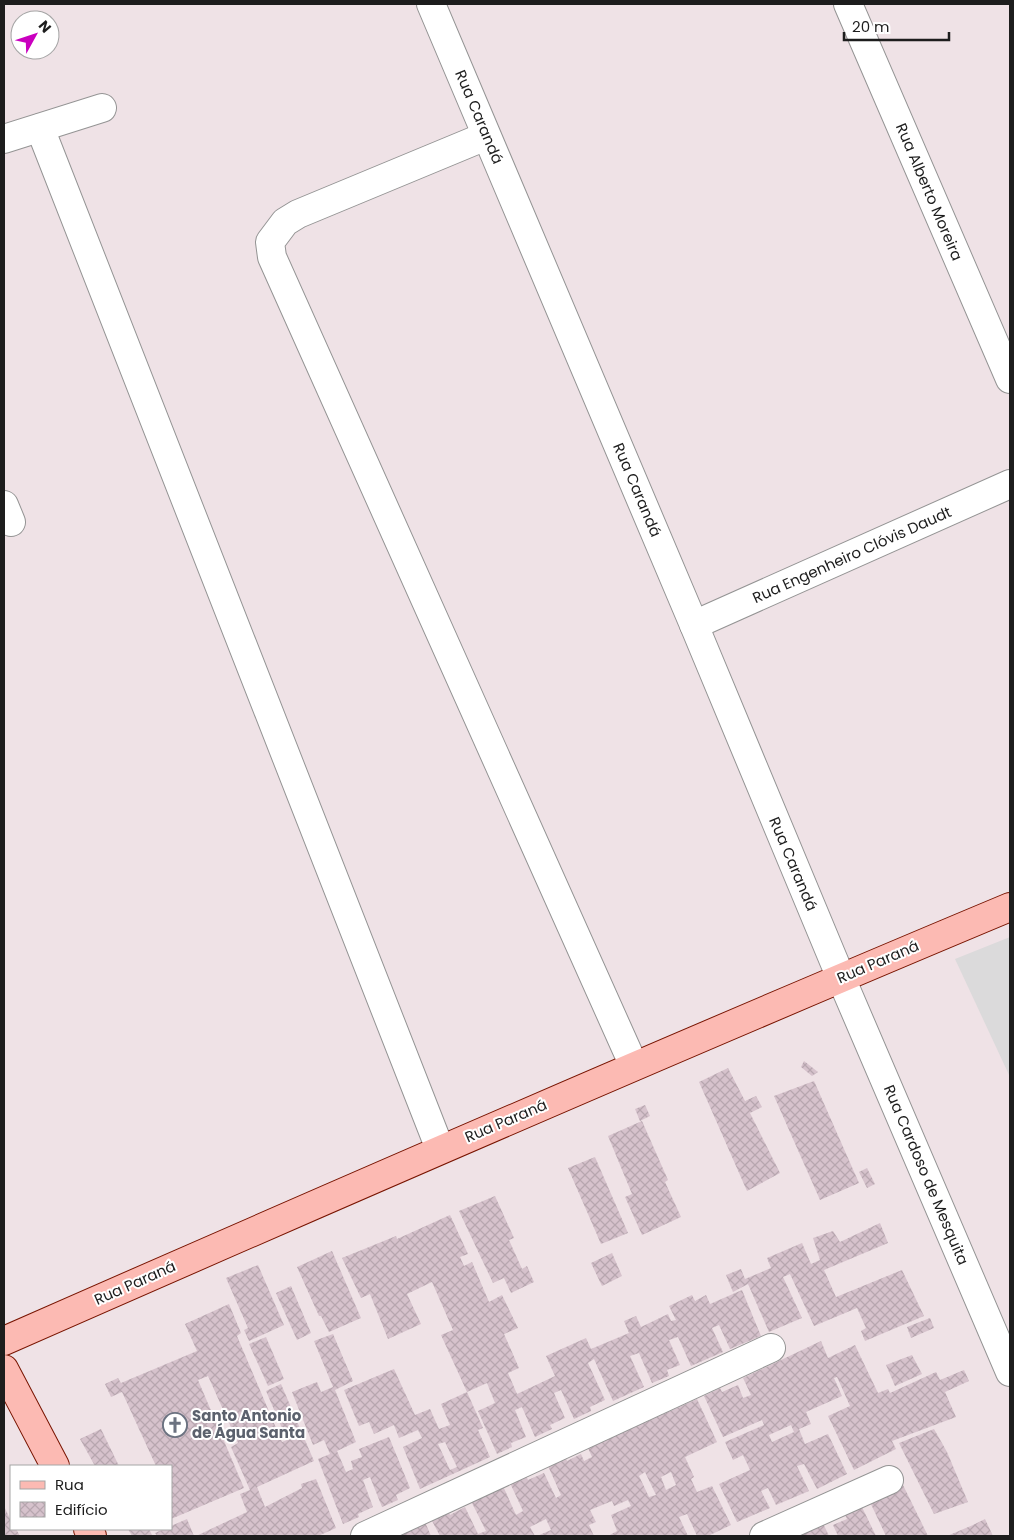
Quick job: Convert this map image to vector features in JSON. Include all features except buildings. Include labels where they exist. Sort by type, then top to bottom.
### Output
[{"type":"street","name":"Rua Carandá","points":[[431,4],[841,978]]},
{"type":"street","name":"Rua Alberto Moreira","points":[[848,4],[1010,379]]},
{"type":"street","points":[[4,139],[102,108]]},
{"type":"street","points":[[40,128],[440,1149]]},
{"type":"street","points":[[486,136],[298,214],[285,222],[270,242],[272,257],[634,1066]]},
{"type":"street","name":"Rua Engenheiro Clóvis Daudt","points":[[694,625],[1010,484]]},
{"type":"street","name":"Rua Paraná","points":[[4,1341],[440,1149],[1010,907]]},
{"type":"street","name":"Rua Cardoso de Mesquita","points":[[841,978],[1010,1372]]},
{"type":"street","points":[[365,1536],[771,1348]]},
{"type":"street","points":[[4,1369],[54,1465]]},
{"type":"street","points":[[764,1536],[889,1480]]},
{"type":"shaded area","points":[[1010,937],[1010,1077],[955,959]]},
{"type":"place","name":"Santo Antonio de Água Santa","points":[[175,1425]]}]
